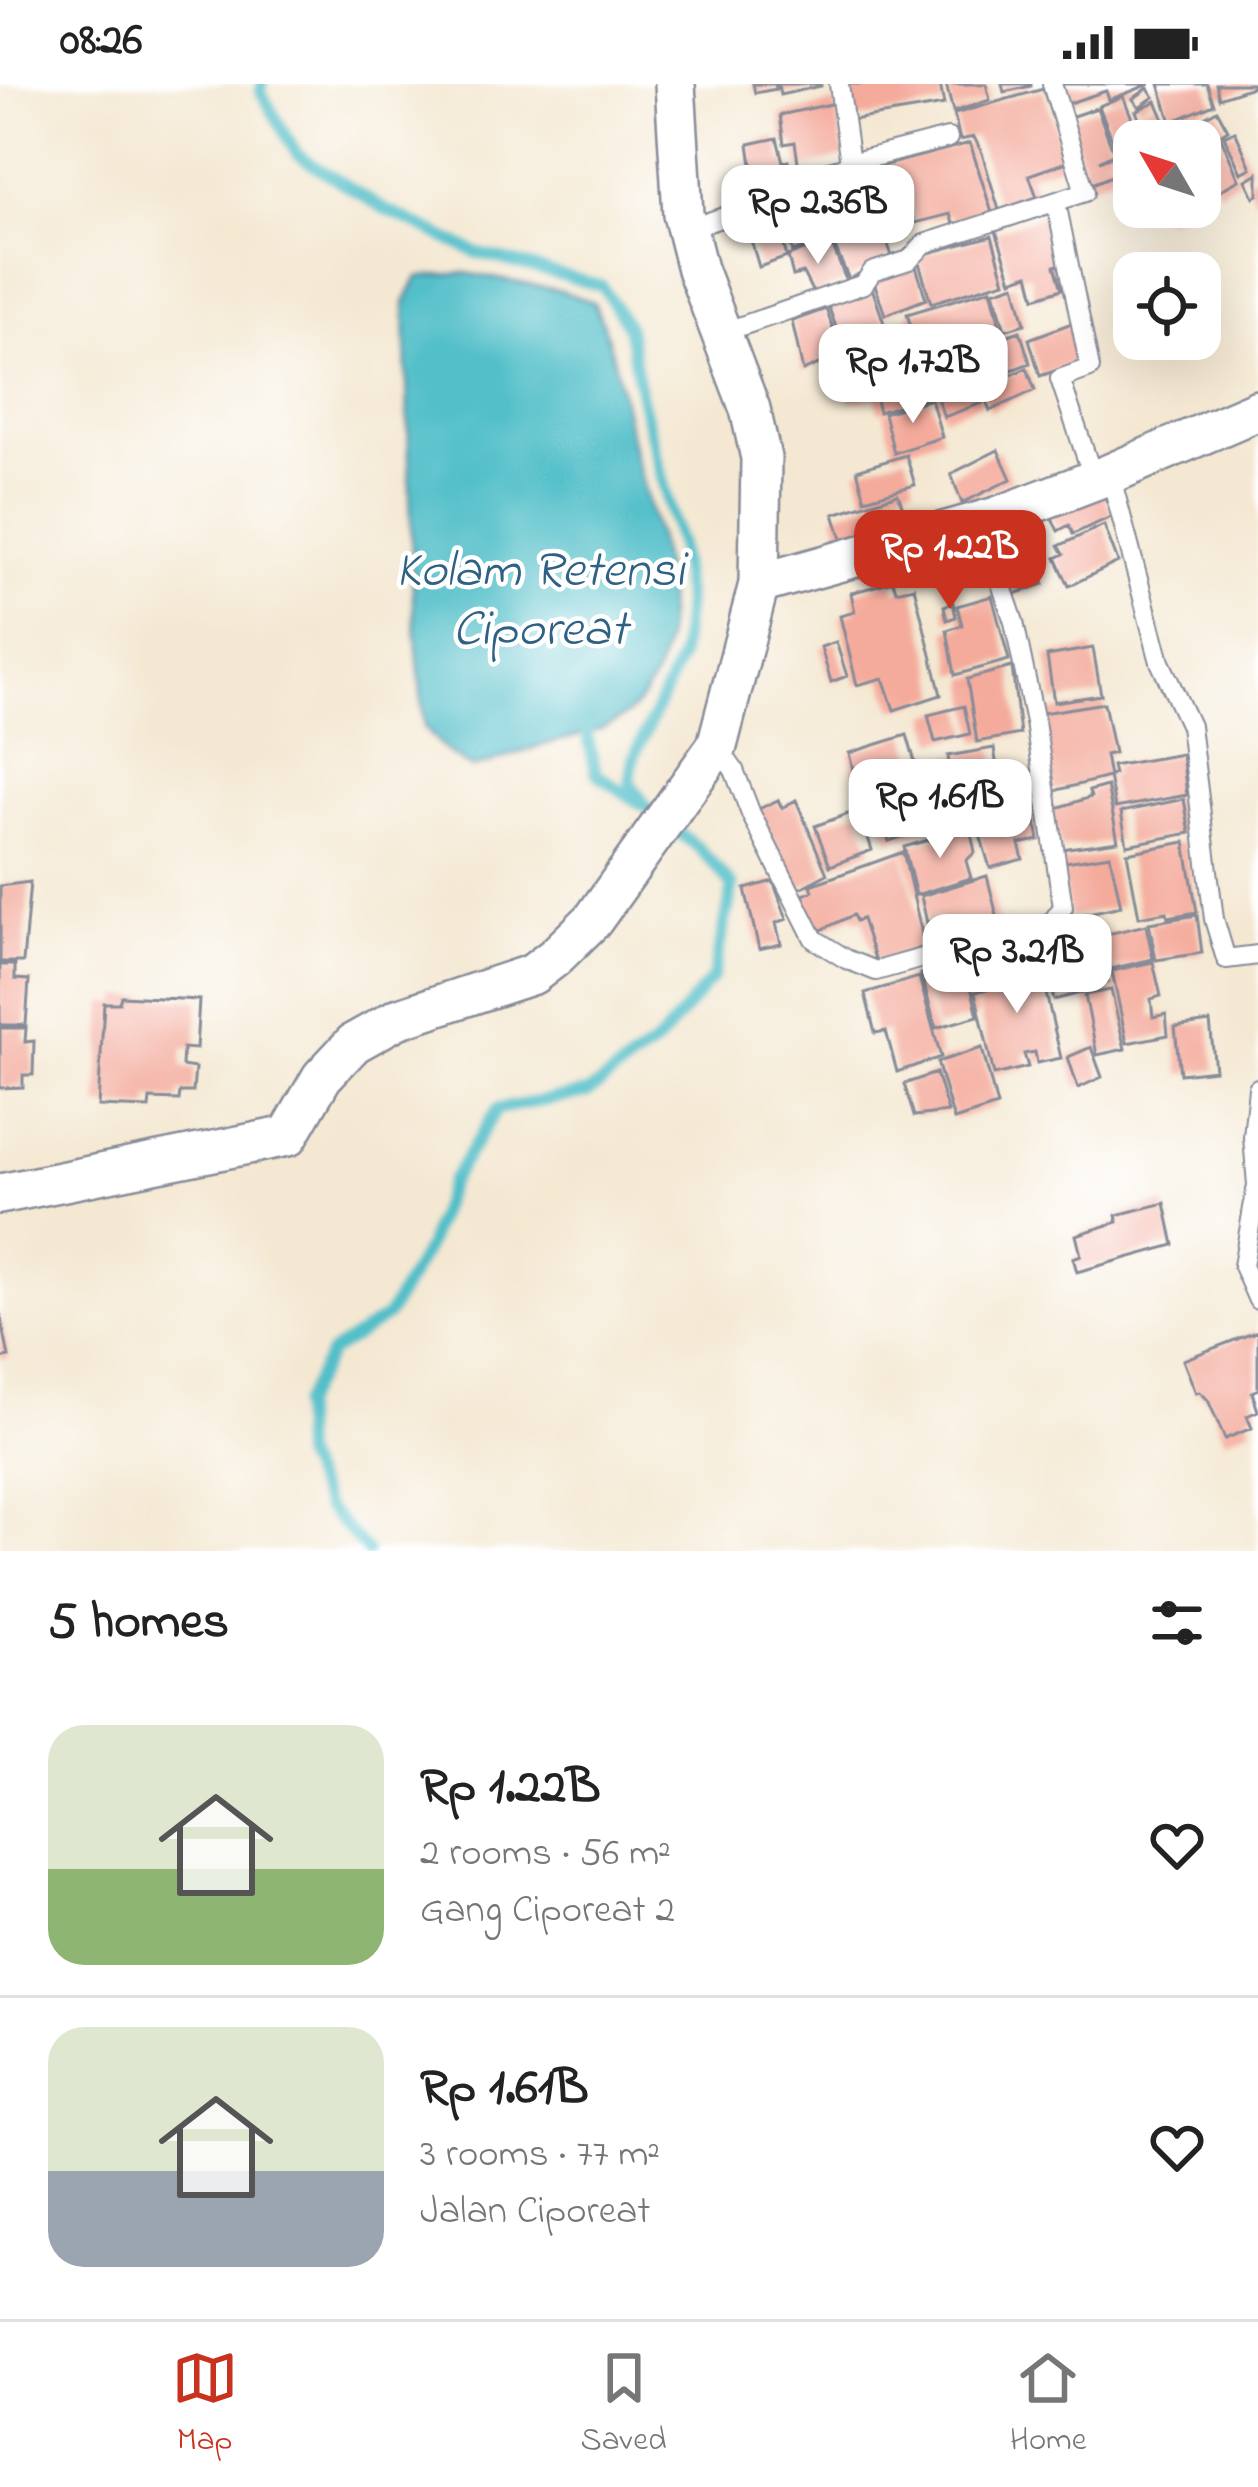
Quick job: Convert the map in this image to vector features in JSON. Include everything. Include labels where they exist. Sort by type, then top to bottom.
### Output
[{"type":"street","points":[[0,1193],[281,1140],[296,1125],[322,1078],[354,1043],[397,1019],[512,983],[555,957],[593,920],[717,746],[759,584],[761,458],[751,409],[697,269],[687,229],[675,84]]},
{"type":"street","points":[[759,584],[980,521],[1102,477],[1258,410]]},
{"type":"lane","points":[[839,84],[850,163]]},
{"type":"lane","points":[[722,334],[864,284],[872,272],[909,260],[923,244],[1085,192],[1052,84]]},
{"type":"lane","points":[[687,229],[782,198],[850,163],[948,138]]},
{"type":"lane","points":[[1056,202],[1090,368],[1060,380],[1102,477],[1160,662],[1190,726],[1214,919],[1226,959],[1258,956]]},
{"type":"lane","points":[[717,746],[734,770],[814,939],[846,958],[876,971],[1052,922],[1061,915],[1035,722],[1014,622],[980,521]]},
{"type":"lane","points":[[1258,1088],[1253,1137],[1257,1186],[1243,1266],[1258,1300]]},
{"type":"water","name":"Kolam Retensi Ciporeat","points":[[466,273],[558,290],[593,302],[612,353],[658,540],[668,608],[657,672],[630,712],[591,732],[472,768],[448,753],[424,727],[413,603],[405,303],[418,277]]},
{"type":"building","points":[[753,84],[775,84],[776,89],[755,93]]},
{"type":"building","points":[[778,84],[821,84],[821,86],[780,95]]},
{"type":"building","points":[[847,84],[940,84],[944,105],[852,120]]},
{"type":"building","points":[[946,84],[986,84],[990,100],[953,112]]},
{"type":"building","points":[[1002,84],[1031,84],[1031,86],[1004,92]]},
{"type":"building","points":[[1061,84],[1150,84],[1109,100],[1106,91],[1066,104]]},
{"type":"building","points":[[1159,84],[1207,84],[1214,104],[1170,120]]},
{"type":"building","points":[[1216,84],[1258,84],[1258,85],[1219,98]]},
{"type":"building","points":[[1148,88],[1154,97],[1139,107],[1133,99]]},
{"type":"building","points":[[1043,89],[1067,162],[1029,175],[1037,197],[999,210],[982,153],[974,137],[960,140],[954,114]]},
{"type":"building","points":[[1123,96],[1133,120],[1113,120],[1113,141],[1099,106]]},
{"type":"building","points":[[1156,101],[1164,120],[1140,120],[1136,111]]},
{"type":"building","points":[[835,103],[845,157],[799,169],[795,142],[784,144],[780,115]]},
{"type":"building","points":[[1097,108],[1113,150],[1099,161],[1113,156],[1113,175],[1090,185],[1067,118]]},
{"type":"building","points":[[1217,110],[1228,130],[1221,134],[1221,120],[1199,120]]},
{"type":"building","points":[[1235,131],[1251,168],[1241,173],[1224,136]]},
{"type":"building","points":[[1221,137],[1239,180],[1221,190]]},
{"type":"building","points":[[777,138],[783,162],[788,161],[790,181],[777,182],[779,193],[757,200],[749,144]]},
{"type":"building","points":[[970,143],[993,216],[955,229],[950,214],[915,223],[907,197],[877,205],[867,170]]},
{"type":"building","points":[[861,168],[892,256],[849,279],[834,245],[857,237],[855,230],[835,236],[820,191],[843,183],[841,176]]},
{"type":"building","points":[[1258,173],[1258,195],[1254,197],[1246,180]]},
{"type":"building","points":[[818,191],[833,237],[793,252],[777,206]]},
{"type":"building","points":[[773,204],[787,257],[759,267],[743,213]]},
{"type":"building","points":[[1049,213],[1064,263],[1055,266],[1062,289],[1035,298],[1029,274],[1012,280],[996,231]]},
{"type":"building","points":[[992,236],[1005,281],[931,303],[917,256]]},
{"type":"building","points":[[830,240],[846,280],[814,295],[803,273],[793,276],[788,256]]},
{"type":"building","points":[[915,263],[926,299],[885,315],[873,279]]},
{"type":"building","points":[[1015,284],[1025,324],[1005,330],[994,291]]},
{"type":"building","points":[[872,288],[886,329],[844,349],[828,305]]},
{"type":"building","points":[[991,289],[1003,337],[1020,331],[1030,363],[986,380],[970,330],[917,347],[907,314]]},
{"type":"building","points":[[826,309],[842,354],[803,371],[792,321]]},
{"type":"building","points":[[1072,323],[1084,361],[1040,376],[1029,339]]},
{"type":"building","points":[[908,329],[930,396],[879,412],[875,396],[851,402],[840,357]]},
{"type":"building","points":[[968,335],[980,369],[972,372],[982,403],[944,417],[921,354]]},
{"type":"building","points":[[1027,368],[1035,390],[990,411],[981,388]]},
{"type":"building","points":[[931,399],[942,437],[894,453],[884,413]]},
{"type":"building","points":[[998,450],[1011,479],[962,503],[951,474]]},
{"type":"building","points":[[906,455],[915,485],[865,499],[857,470]]},
{"type":"building","points":[[1100,486],[1113,516],[1073,534],[1069,525],[1058,531],[1048,509]]},
{"type":"building","points":[[898,494],[911,531],[846,552],[834,514]]},
{"type":"building","points":[[1035,525],[1049,565],[1039,568],[1044,584],[1012,595],[993,542]]},
{"type":"building","points":[[1104,525],[1118,562],[1069,586],[1056,558],[1064,554],[1059,546]]},
{"type":"building","points":[[893,581],[896,591],[914,587],[941,695],[894,710],[883,678],[857,685],[840,616],[855,612],[851,593]]},
{"type":"building","points":[[992,596],[1009,660],[955,675],[947,630],[962,625],[957,606]]},
{"type":"building","points":[[953,603],[956,617],[947,620],[944,606]]},
{"type":"building","points":[[836,642],[847,676],[831,682],[821,647]]},
{"type":"building","points":[[1093,648],[1101,695],[1054,702],[1047,656]]},
{"type":"building","points":[[1012,667],[1020,734],[977,742],[967,679]]},
{"type":"building","points":[[1104,703],[1114,753],[1105,755],[1109,777],[1054,791],[1042,713]]},
{"type":"building","points":[[964,706],[970,734],[935,742],[928,715]]},
{"type":"building","points":[[907,735],[934,826],[889,841],[879,810],[864,815],[849,753]]},
{"type":"building","points":[[994,748],[1003,805],[956,814],[948,756]]},
{"type":"building","points":[[1182,754],[1187,795],[1115,808],[1109,776],[1114,774],[1112,766]]},
{"type":"building","points":[[1107,786],[1118,841],[1061,849],[1051,810],[1091,797],[1089,791]]},
{"type":"building","points":[[1184,799],[1190,833],[1127,845],[1121,812]]},
{"type":"building","points":[[778,800],[782,808],[796,800],[827,874],[797,890],[757,810]]},
{"type":"building","points":[[1033,805],[1039,840],[1019,844],[1023,859],[990,868],[976,821]]},
{"type":"building","points":[[859,810],[872,850],[830,866],[815,826]]},
{"type":"building","points":[[970,828],[975,852],[966,861],[971,878],[916,895],[904,847]]},
{"type":"building","points":[[1185,842],[1197,912],[1139,917],[1127,853]]},
{"type":"building","points":[[903,852],[925,947],[876,962],[862,919],[856,921],[853,915],[817,932],[803,895],[813,891],[811,885]]},
{"type":"building","points":[[1110,855],[1121,906],[1070,917],[1059,863]]},
{"type":"building","points":[[987,876],[1000,928],[944,943],[938,919],[927,923],[921,896]]},
{"type":"building","points":[[773,881],[787,919],[776,923],[781,944],[759,949],[745,889]]},
{"type":"building","points":[[30,882],[23,962],[0,962],[0,886]]},
{"type":"building","points":[[1197,915],[1202,953],[1156,960],[1149,923]]},
{"type":"building","points":[[1091,918],[1108,982],[1083,989],[1066,925]]},
{"type":"building","points":[[1146,925],[1153,959],[1111,969],[1103,935]]},
{"type":"building","points":[[1070,953],[1081,993],[1054,1000],[1043,960]]},
{"type":"building","points":[[1028,957],[1030,965],[1039,963],[1061,1058],[1037,1063],[1035,1052],[1024,1054],[1028,1067],[994,1075],[975,992],[991,988],[986,967]]},
{"type":"building","points":[[965,962],[978,1016],[936,1028],[921,974]]},
{"type":"building","points":[[1153,962],[1161,996],[1151,999],[1153,1017],[1166,1014],[1168,1035],[1127,1043],[1112,971]]},
{"type":"building","points":[[0,965],[15,965],[15,979],[29,980],[26,1025],[0,1025]]},
{"type":"building","points":[[919,977],[941,1057],[897,1072],[886,1031],[875,1033],[865,993]]},
{"type":"building","points":[[1111,990],[1125,1049],[1097,1055],[1085,995]]},
{"type":"building","points":[[121,996],[199,1000],[196,1049],[183,1048],[182,1066],[195,1068],[193,1092],[180,1092],[179,1100],[150,1099],[149,1108],[98,1106],[104,1003],[119,1003]]},
{"type":"building","points":[[1210,1022],[1215,1070],[1180,1074],[1175,1027]]},
{"type":"building","points":[[0,1028],[26,1028],[25,1042],[34,1041],[33,1075],[23,1075],[23,1087],[0,1088]]},
{"type":"building","points":[[1091,1047],[1102,1077],[1078,1088],[1068,1057]]},
{"type":"building","points":[[982,1048],[997,1106],[954,1120],[937,1062]]},
{"type":"building","points":[[936,1073],[948,1112],[914,1116],[904,1084]]},
{"type":"building","points":[[1165,1203],[1174,1245],[1077,1272],[1073,1258],[1081,1255],[1076,1235],[1118,1222],[1116,1215]]},
{"type":"building","points":[[0,1312],[9,1357],[0,1359]]},
{"type":"building","points":[[1258,1331],[1258,1389],[1252,1392],[1258,1411],[1247,1416],[1252,1428],[1225,1439],[1208,1400],[1196,1393],[1183,1360]]},
{"type":"waterway","points":[[262,84],[261,92],[297,154],[382,208],[477,253],[602,286],[628,327],[679,544],[686,603],[680,659],[634,757],[630,782],[649,810],[699,848],[733,886],[713,977],[658,1042],[588,1093],[497,1109],[450,1183],[427,1247],[387,1316],[330,1353],[301,1406],[302,1457],[326,1507],[367,1551]]},
{"type":"waterway","points":[[585,724],[596,773],[642,805]]}]
